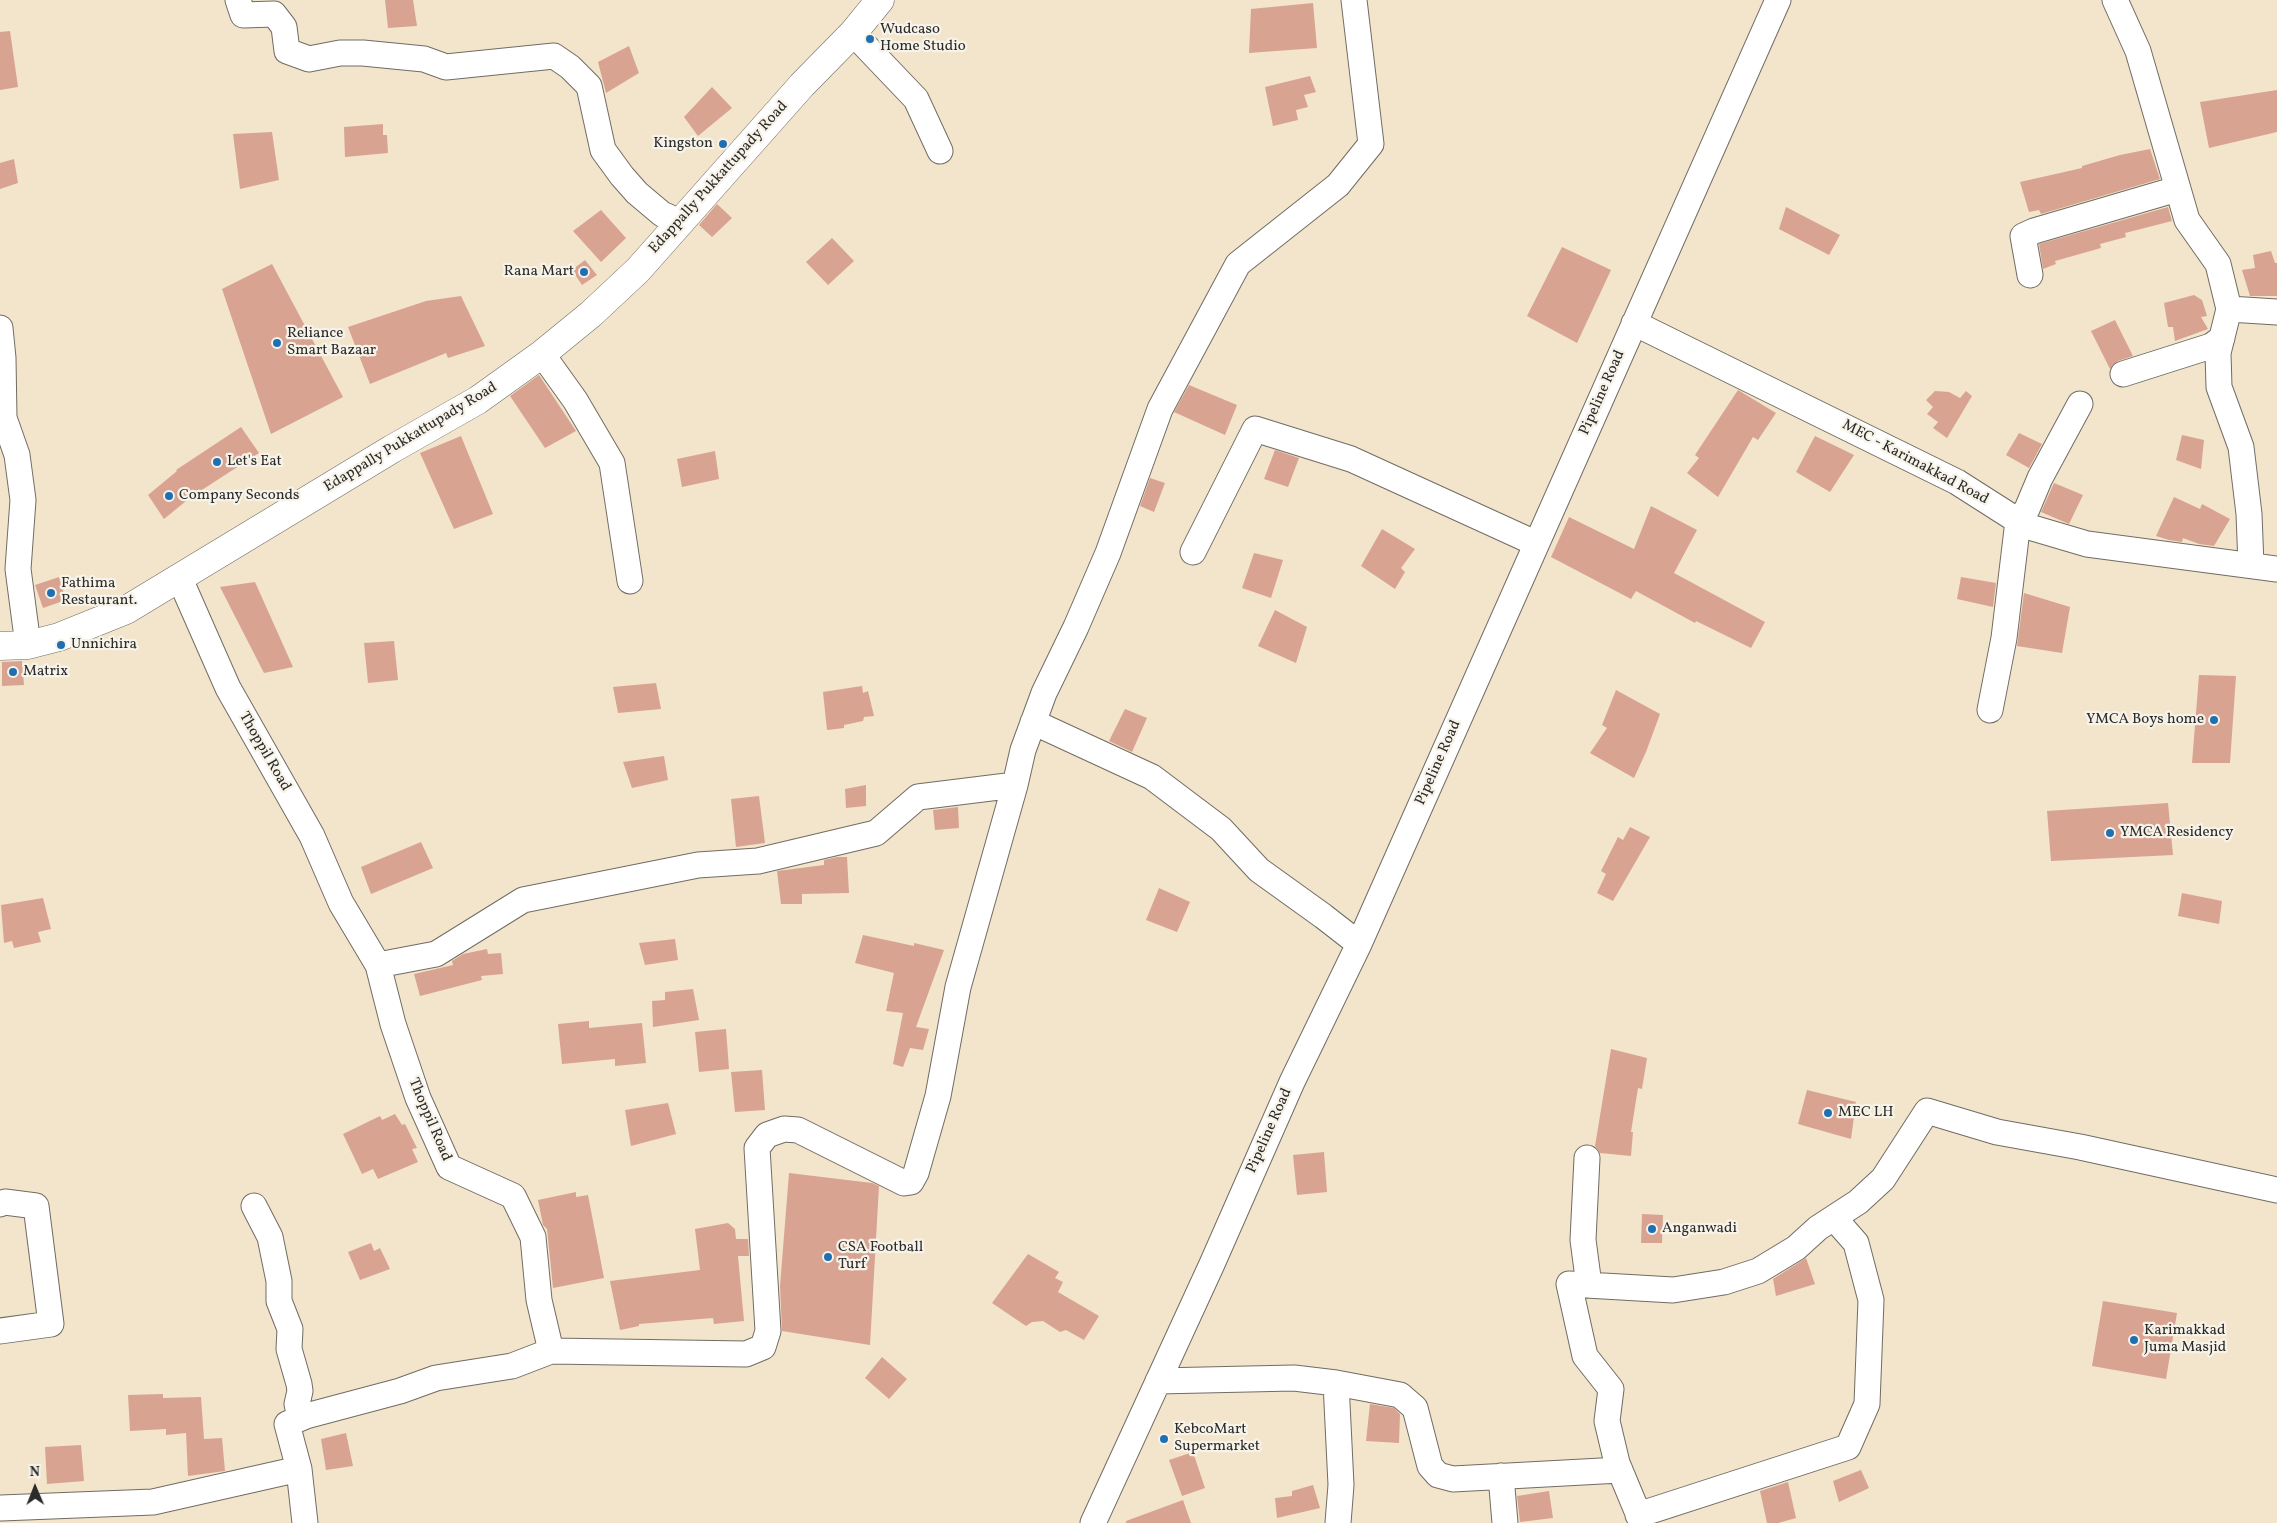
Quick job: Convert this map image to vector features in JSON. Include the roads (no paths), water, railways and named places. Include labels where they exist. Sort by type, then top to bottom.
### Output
[{"type":"main road","name":"Edappally Pukkattupady Road","points":[[0,646],[28,645],[59,638],[126,610],[384,454],[478,400],[542,354],[591,314],[624,282],[802,85],[853,33],[880,0]]},
{"type":"street","points":[[238,0],[243,15],[274,14],[284,27],[286,50],[309,59],[340,53],[362,53],[424,59],[446,66],[554,56],[589,86],[603,150],[622,176],[637,193],[662,214],[680,222]]},
{"type":"street","points":[[305,1523],[300,1469],[287,1424],[300,1418],[400,1391],[436,1378],[512,1366],[551,1351],[746,1354],[763,1347],[768,1331],[757,1148],[767,1135],[784,1128],[798,1130],[904,1183],[911,1182],[916,1173],[938,1096],[958,987],[1015,785],[1023,750],[1044,693],[1076,627],[1108,553],[1160,409],[1238,264],[1338,185],[1371,144],[1354,0]]},
{"type":"street","name":"Pipeline Road","points":[[1093,1523],[1292,1082],[1359,944],[1535,543],[1778,0]]},
{"type":"street","points":[[2116,0],[2138,51],[2187,220],[2218,264],[2229,309],[2218,353],[2219,388],[2241,446],[2249,514],[2251,565]]},
{"type":"street","points":[[853,33],[916,99],[940,151]]},
{"type":"street","points":[[2030,275],[2023,236],[2034,231],[2177,189]]},
{"type":"street","points":[[2229,309],[2277,312]]},
{"type":"street","name":"MEC - Karimakkad Road","points":[[1634,323],[1735,371],[1957,482],[2026,526],[2087,544],[2277,569]]},
{"type":"street","points":[[0,328],[3,358],[4,418],[17,455],[23,500],[18,569],[28,645]]},
{"type":"street","points":[[2123,374],[2211,346],[2222,338]]},
{"type":"street","points":[[542,354],[575,400],[612,463],[630,581]]},
{"type":"street","points":[[1990,710],[2004,638],[2018,520],[2027,509],[2040,478],[2080,404]]},
{"type":"street","points":[[1193,552],[1255,428],[1351,459],[1535,543]]},
{"type":"street","name":"Thoppil Road","points":[[180,579],[228,688],[312,836],[341,903],[378,965],[393,1024],[418,1098],[449,1166],[513,1196],[533,1236],[539,1300],[551,1351]]},
{"type":"street","points":[[1033,722],[1152,777],[1221,829],[1259,870],[1324,916],[1359,944]]},
{"type":"street","points":[[378,965],[436,954],[523,900],[698,865],[767,859],[876,833],[918,797],[1015,785]]},
{"type":"street","points":[[1834,1218],[1856,1243],[1871,1300],[1868,1404],[1848,1447],[1640,1519],[1620,1470],[1607,1421],[1611,1389],[1585,1356],[1568,1284],[1673,1290],[1724,1282],[1758,1271],[1796,1248],[1818,1228],[1858,1202],[1882,1179],[1927,1111],[1997,1132],[2080,1147],[2277,1190]]},
{"type":"street","points":[[1587,1158],[1583,1240],[1589,1285]]},
{"type":"street","points":[[0,1204],[5,1202],[36,1206],[51,1324],[0,1331]]},
{"type":"street","points":[[254,1206],[270,1237],[278,1281],[279,1302],[290,1329],[288,1349],[299,1384],[300,1391],[297,1404],[300,1418]]},
{"type":"street","points":[[1158,1381],[1294,1378],[1336,1383],[1400,1395],[1415,1408],[1430,1466],[1438,1475],[1453,1479],[1620,1470]]},
{"type":"street","points":[[1336,1383],[1341,1485],[1338,1523]]},
{"type":"street","points":[[0,1508],[153,1502],[300,1469]]},
{"type":"street","points":[[1501,1476],[1505,1523]]},
{"type":"place","name":"Wudcaso Home Studio","points":[[870,39]]},
{"type":"place","name":"Kingston","points":[[723,144]]},
{"type":"place","name":"Rana Mart","points":[[584,272]]},
{"type":"place","name":"Reliance Smart Bazaar","points":[[277,343]]},
{"type":"place","name":"Let's Eat","points":[[217,462]]},
{"type":"place","name":"Company Seconds","points":[[169,496]]},
{"type":"place","name":"Fathima Restaurant.","points":[[51,593]]},
{"type":"place","name":"Unnichira","points":[[61,645]]},
{"type":"place","name":"Matrix","points":[[13,672]]},
{"type":"place","name":"YMCA Boys home","points":[[2214,720]]},
{"type":"place","name":"YMCA Residency","points":[[2110,833]]},
{"type":"place","name":"MEC LH","points":[[1828,1113]]},
{"type":"place","name":"Anganwadi","points":[[1652,1229]]},
{"type":"place","name":"CSA Football Turf","points":[[828,1257]]},
{"type":"place","name":"Karimakkad Juma Masjid","points":[[2134,1340]]},
{"type":"place","name":"KebcoMart Supermarket","points":[[1164,1439]]}]
